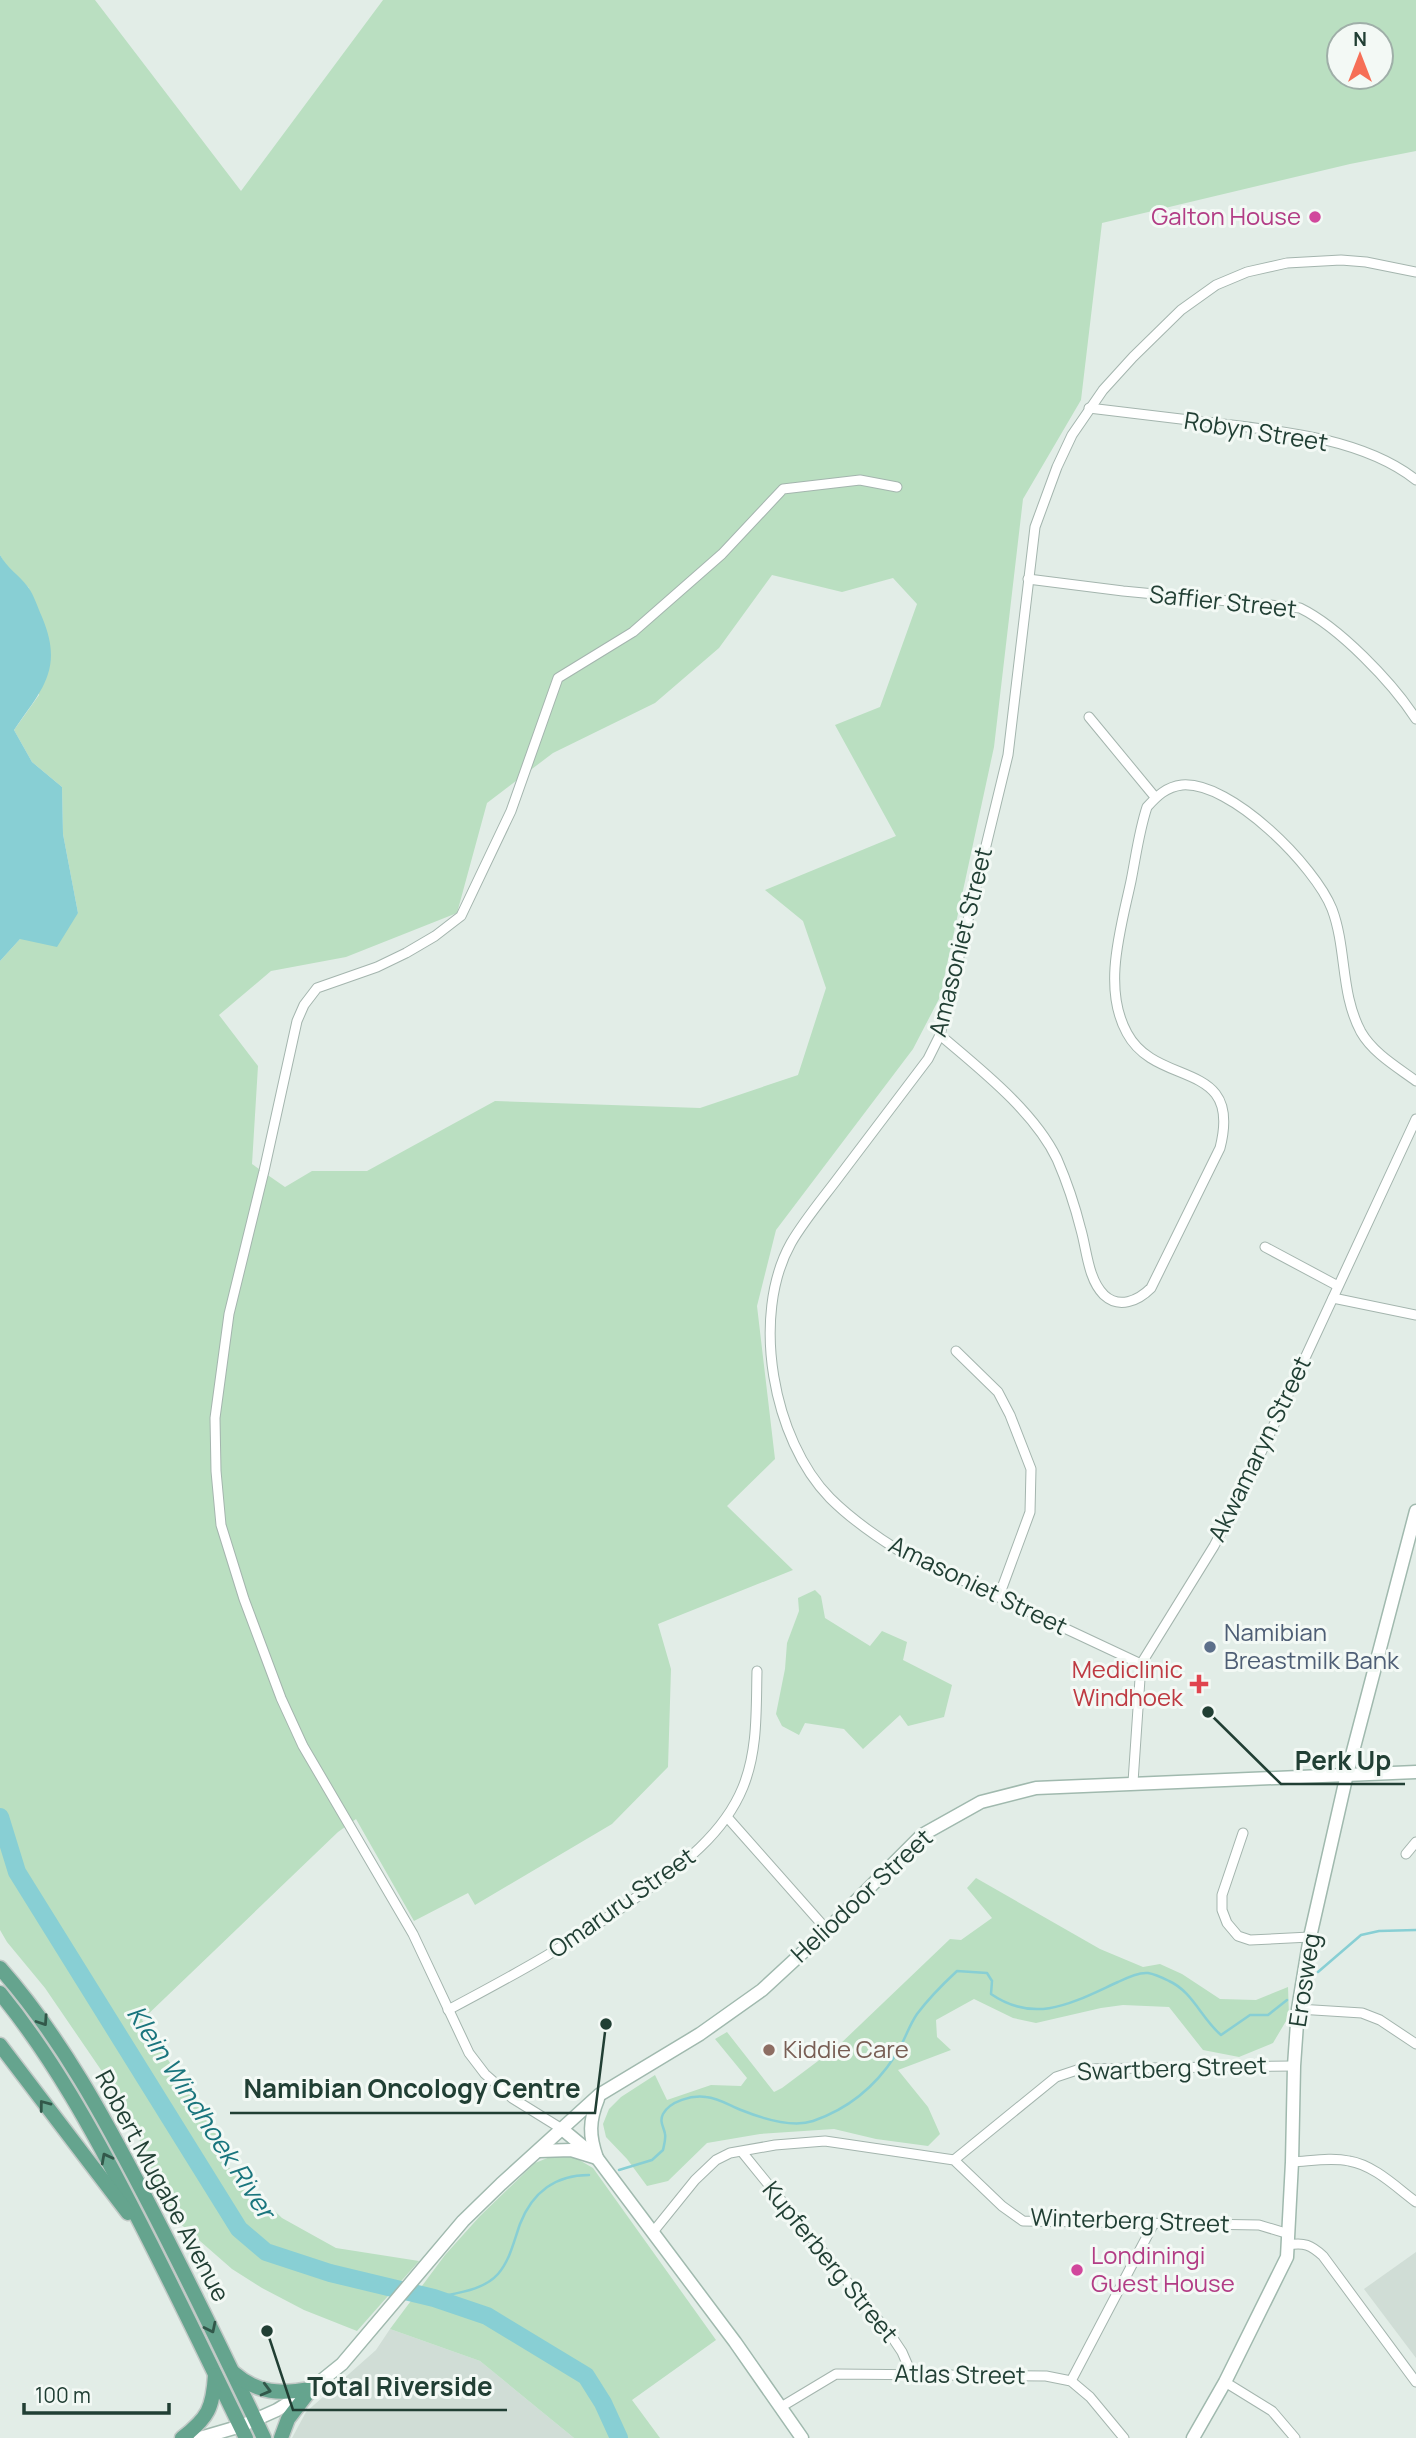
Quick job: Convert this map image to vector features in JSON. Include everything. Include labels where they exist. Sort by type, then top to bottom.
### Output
[{"type":"main road","name":"Robert Mugabe Avenue","points":[[1,1968],[47,2027],[103,2117],[153,2212],[264,2438]]},
{"type":"main road","name":"Robert Mugabe Avenue","points":[[0,1993],[71,2093],[147,2235],[244,2432]]},
{"type":"main road","points":[[0,2045],[93,2169],[147,2235]]},
{"type":"main road","points":[[229,2366],[243,2381],[264,2390],[288,2393],[311,2389]]},
{"type":"main road","points":[[182,2438],[206,2417],[214,2393],[215,2375]]},
{"type":"main road","points":[[281,2438],[288,2419],[311,2389]]},
{"type":"street","name":"Amasoniet Street","points":[[1141,1664],[898,1550],[870,1532],[830,1498],[802,1460],[782,1412],[773,1379],[770,1350],[774,1302],[781,1266],[790,1245],[808,1217],[928,1059],[940,1035],[1008,755],[1028,579],[1039,514],[1072,435],[1089,408],[1133,357],[1181,310],[1216,285],[1247,272],[1287,263],[1341,260],[1416,272]]},
{"type":"street","name":"Robyn Street","points":[[1089,408],[1297,435],[1360,452],[1391,464],[1416,480]]},
{"type":"street","points":[[802,2438],[597,2158],[562,2129],[512,2098],[485,2074],[469,2053],[413,1934],[303,1746],[281,1698],[244,1599],[221,1525],[215,1418],[229,1314],[297,1021],[304,1005],[317,988],[396,958],[435,936],[461,916],[511,811],[558,678],[633,632],[722,554],[783,489],[860,480],[897,488]]},
{"type":"street","name":"Saffier Street","points":[[1028,579],[1123,592],[1300,608],[1315,615],[1346,640],[1405,702],[1416,719]]},
{"type":"street","points":[[1089,717],[1155,797]]},
{"type":"street","points":[[940,1035],[1006,1095],[1044,1137],[1067,1183],[1090,1269],[1098,1287],[1106,1297],[1118,1303],[1131,1303],[1144,1295],[1151,1289],[1220,1148],[1225,1116],[1217,1093],[1207,1085],[1147,1056],[1137,1048],[1120,1018],[1115,981],[1117,947],[1147,807],[1167,789],[1190,785],[1220,794],[1248,812],[1296,856],[1317,882],[1331,907],[1340,940],[1348,999],[1363,1035],[1380,1054],[1416,1081]]},
{"type":"street","name":"Akwamaryn Street","points":[[1133,1782],[1141,1664],[1214,1546],[1246,1485],[1416,1119]]},
{"type":"street","points":[[1265,1247],[1338,1286]]},
{"type":"street","points":[[1333,1298],[1416,1315]]},
{"type":"street","points":[[956,1351],[998,1392],[1031,1469],[1030,1512],[1026,1530],[999,1596]]},
{"type":"street","name":"Erosweg","points":[[1194,2438],[1287,2257],[1298,2008],[1310,1937],[1347,1774],[1416,1511]]},
{"type":"street","name":"Omaruru Street","points":[[448,2010],[552,1955],[617,1912],[690,1857],[709,1839],[727,1817],[742,1790],[753,1754],[757,1671]]},
{"type":"street","name":"Heliodoor Street","points":[[200,2438],[244,2432],[255,2420],[311,2389],[342,2364],[391,2309],[420,2270],[481,2203],[599,2095],[719,2021],[762,1990],[827,1930],[922,1835],[981,1802],[1036,1788],[1416,1772]]},
{"type":"street","points":[[727,1817],[827,1930]]},
{"type":"street","points":[[1243,1833],[1222,1895],[1222,1910],[1227,1923],[1238,1936],[1250,1940],[1310,1937]]},
{"type":"street","points":[[1406,1854],[1416,1842]]},
{"type":"street","points":[[1298,2008],[1362,2013],[1380,2020],[1416,2044]]},
{"type":"street","name":"Swartberg Street","points":[[954,2160],[1056,2077],[1068,2072],[1080,2069],[1294,2066]]},
{"type":"street","points":[[597,2158],[590,2126],[599,2095]]},
{"type":"street","points":[[653,2231],[705,2168],[730,2153],[775,2145],[825,2141],[954,2160]]},
{"type":"street","points":[[539,2151],[562,2149],[597,2158]]},
{"type":"street","name":"Kupferberg Street","points":[[742,2152],[892,2337],[912,2375]]},
{"type":"street","points":[[1292,2162],[1337,2159],[1357,2163],[1416,2202]]},
{"type":"street","name":"Winterberg Street","points":[[954,2160],[1002,2206],[1023,2221],[1259,2225],[1309,2245],[1322,2256],[1416,2382]]},
{"type":"street","points":[[1124,2438],[1090,2397],[1072,2381],[1154,2223]]},
{"type":"street","name":"Atlas Street","points":[[780,2407],[836,2374],[1046,2376],[1072,2381]]},
{"type":"street","points":[[1225,2382],[1272,2411],[1295,2438]]},
{"type":"shaded area","points":[[1416,2252],[1416,2358],[1364,2289]]},
{"type":"shaded area","points":[[390,2329],[480,2361],[574,2438],[292,2438],[306,2412],[376,2350]]},
{"type":"green space","points":[[0,0],[95,0],[241,191],[383,0],[1416,0],[1416,151],[1102,223],[1081,400],[1023,499],[994,747],[940,997],[913,1049],[776,1230],[757,1306],[775,1459],[727,1506],[793,1570],[658,1624],[671,1669],[668,1767],[612,1824],[475,1905],[468,1893],[414,1921],[356,1819],[338,1832],[142,2020],[231,2156],[225,2164],[282,2218],[336,2248],[419,2261],[357,2331],[304,2310],[262,2288],[232,2269],[176,2220],[163,2199],[141,2143],[112,2086],[45,1988],[0,1930],[0,961],[20,939],[78,913],[63,834],[62,787],[32,762],[14,730],[39,695],[29,588],[5,564],[0,555]],"holes":[[[772,575],[842,592],[893,578],[917,604],[880,707],[835,725],[896,836],[765,890],[803,921],[826,988],[798,1075],[700,1108],[495,1101],[367,1171],[312,1171],[285,1187],[252,1164],[258,1066],[219,1015],[271,971],[346,957],[457,913],[487,803],[553,753],[655,703],[719,648]]]},
{"type":"green space","points":[[815,1590],[821,1596],[825,1618],[870,1646],[882,1631],[907,1642],[903,1660],[952,1685],[944,1717],[908,1726],[900,1715],[863,1749],[844,1729],[805,1723],[799,1735],[782,1726],[776,1714],[787,1643],[799,1611],[798,1598]]},
{"type":"green space","points":[[976,1878],[1100,1949],[1143,1967],[1160,1964],[1182,1974],[1220,1999],[1256,2000],[1288,1987],[1289,2016],[1273,2043],[1239,2057],[1203,2050],[1169,2007],[1123,2005],[1036,2023],[1013,2018],[974,1999],[936,2020],[937,2037],[951,2050],[898,2070],[928,2107],[940,2134],[928,2146],[876,2139],[834,2129],[760,2134],[707,2143],[668,2181],[647,2186],[606,2137],[603,2124],[609,2109],[621,2097],[655,2075],[667,2100],[711,2085],[741,2086],[747,2078],[715,2039],[727,2032],[774,2092],[782,2088],[838,2046],[950,1939],[961,1940],[992,1918],[967,1888]]},
{"type":"green space","points":[[555,2155],[574,2157],[593,2168],[716,2340],[632,2400],[660,2438],[574,2438],[480,2361],[390,2329],[445,2255],[480,2216],[535,2163]]},
{"type":"water","points":[[0,555],[30,590],[48,635],[51,651],[47,678],[14,730],[32,762],[62,787],[63,834],[78,913],[57,947],[20,939],[0,961]]},
{"type":"waterway","name":"Klein Windhoek River","points":[[0,1817],[17,1872],[239,2229],[266,2252],[330,2273],[434,2298],[487,2316],[586,2376],[603,2403],[619,2438]]},
{"type":"waterway","points":[[1318,1972],[1361,1935],[1379,1931],[1416,1930]]},
{"type":"waterway","points":[[619,2170],[652,2160],[663,2150],[663,2114],[676,2102],[688,2098],[719,2100],[758,2116],[786,2123],[805,2123],[838,2110],[860,2096],[879,2078],[898,2051],[917,2014],[957,1971],[987,1973],[992,1981],[991,1994],[1008,2003],[1039,2009],[1070,2003],[1133,1976],[1151,1974],[1184,1991],[1221,2035],[1250,2015],[1268,2015],[1287,2000]]},
{"type":"waterway","points":[[434,2298],[468,2290],[492,2280],[506,2263],[525,2213],[538,2195],[555,2182],[589,2175]]},
{"type":"place","name":"Galton House","points":[[1315,217]]},
{"type":"place","name":"Namibian Breastmilk Bank","points":[[1210,1647]]},
{"type":"place","name":"Mediclinic Windhoek","points":[[1199,1684]]},
{"type":"place","name":"Perk Up","points":[[1208,1712]]},
{"type":"place","name":"Namibian Oncology Centre","points":[[606,2024]]},
{"type":"place","name":"Kiddie Care","points":[[769,2050]]},
{"type":"place","name":"Londiningi Guest House","points":[[1077,2270]]},
{"type":"place","name":"Total Riverside","points":[[267,2331]]}]
